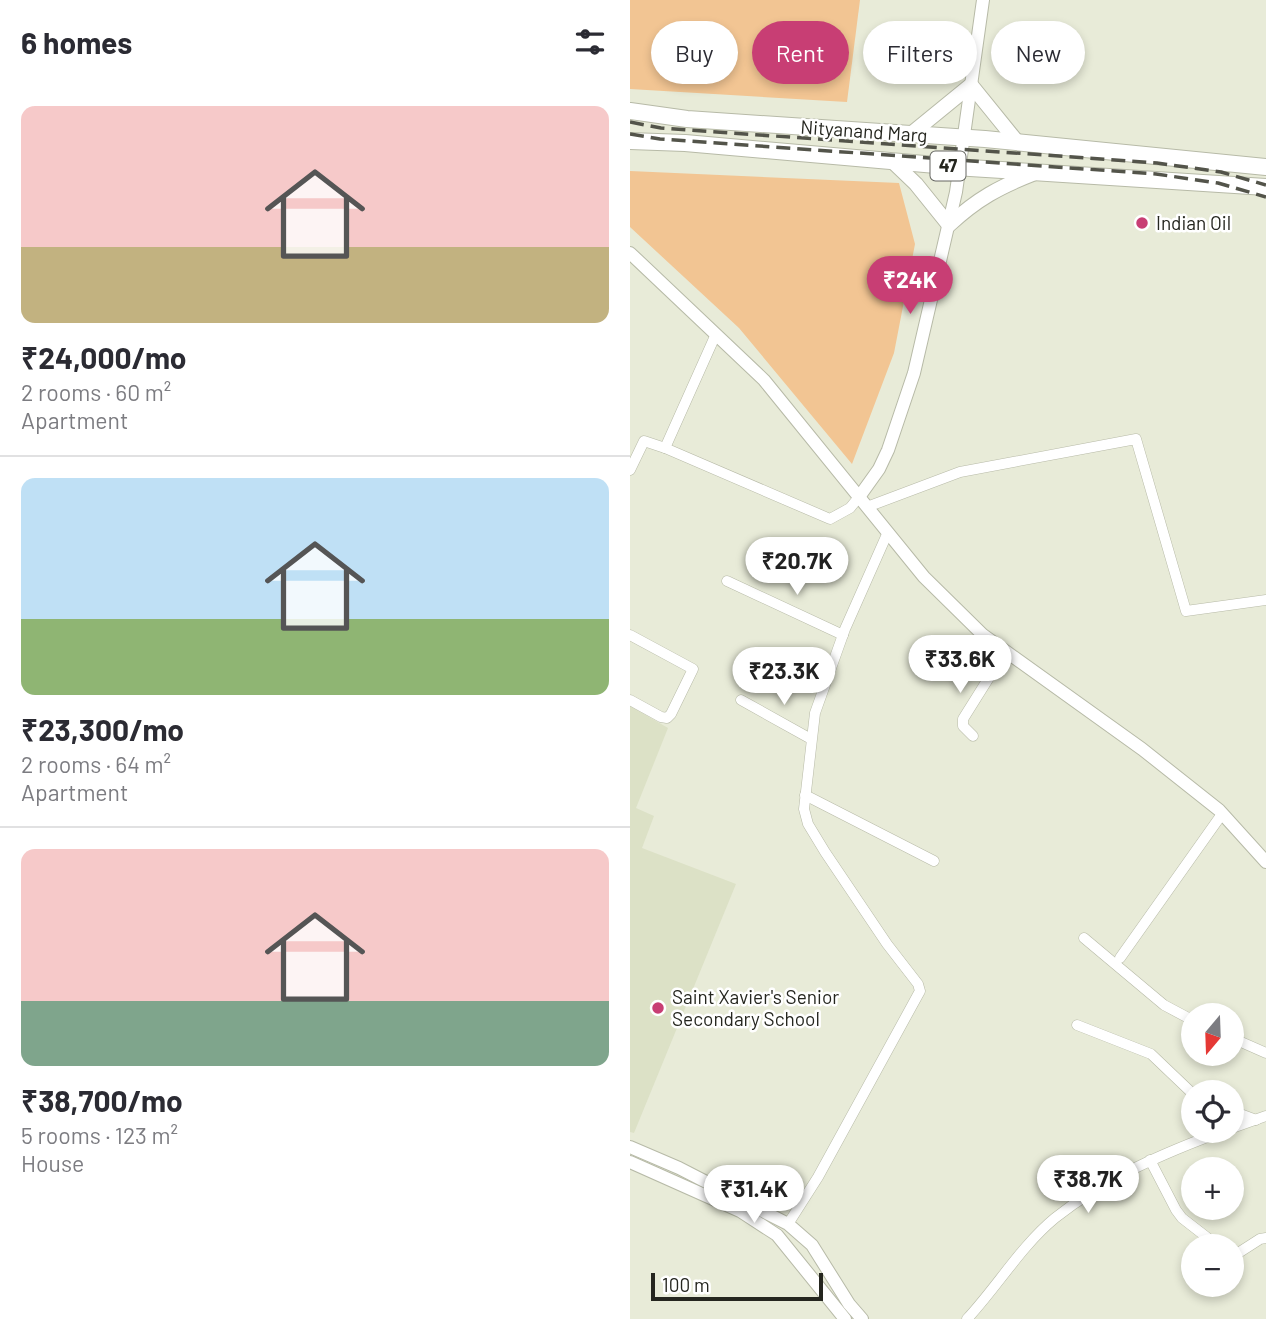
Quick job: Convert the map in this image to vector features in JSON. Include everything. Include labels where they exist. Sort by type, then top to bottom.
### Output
[{"type":"main road","points":[[911,134],[971,85],[1018,143]]},
{"type":"main road","name":"Nityanand Marg","points":[[630,111],[687,119],[964,138],[1266,167]]},
{"type":"main road","points":[[685,143],[687,119]]},
{"type":"main road","name":"Nityanand Marg","points":[[630,141],[685,143],[960,167],[1266,187]]},
{"type":"main road","points":[[892,161],[916,184],[949,225],[992,191],[1038,172]]},
{"type":"street","points":[[863,502],[888,450],[914,373],[960,167],[983,0]]},
{"type":"street","points":[[630,253],[764,380],[924,577],[983,635],[1142,748],[1222,814],[1266,862]]},
{"type":"street","points":[[665,448],[716,334]]},
{"type":"street","points":[[630,470],[644,441],[830,519],[863,502],[960,472],[1136,439],[1186,611],[1266,600]]},
{"type":"street","points":[[788,1224],[818,1177],[920,991],[918,984],[887,944],[808,824],[804,808],[811,739],[819,700],[843,635],[888,532]]},
{"type":"street","points":[[727,581],[843,635]]},
{"type":"street","points":[[630,635],[693,669],[667,718],[661,718],[630,700]]},
{"type":"street","points":[[973,736],[962,726],[963,719],[1006,652]]},
{"type":"street","points":[[741,700],[811,739]]},
{"type":"street","points":[[805,795],[934,861]]},
{"type":"street","points":[[1120,958],[1222,814]]},
{"type":"street","points":[[1084,938],[1164,1005],[1181,1014]]},
{"type":"street","points":[[1077,1025],[1151,1055],[1181,1083]]},
{"type":"street","points":[[1244,1043],[1266,1053]]},
{"type":"street","points":[[1244,1124],[1261,1118]]},
{"type":"street","points":[[967,1319],[1054,1219],[1150,1160],[1193,1143]]},
{"type":"street","points":[[630,1147],[679,1168],[788,1224],[812,1245],[849,1304],[862,1319]]},
{"type":"street","points":[[1150,1160],[1176,1210],[1203,1234]]},
{"type":"street","points":[[630,1161],[740,1211],[777,1235],[845,1319]]},
{"type":"street","points":[[1244,1248],[1260,1238],[1266,1238]]},
{"type":"shaded area","points":[[630,0],[860,0],[847,102],[630,89]]},
{"type":"shaded area","points":[[630,171],[899,183],[915,244],[894,353],[852,464],[739,328],[630,227]]},
{"type":"shaded area","name":"Saint Xavier's Senior Secondary School","points":[[630,706],[668,728],[636,808],[654,816],[642,848],[736,884],[634,1133],[630,1132]]},
{"type":"railway","points":[[630,122],[661,128],[1157,163],[1221,172],[1266,185]]},
{"type":"railway","points":[[630,134],[660,139],[1156,174],[1218,183],[1266,197]]},
{"type":"place","name":"Indian Oil","points":[[1142,223]]},
{"type":"place","name":"Saint Xavier's Senior Secondary School","points":[[658,1008]]}]
